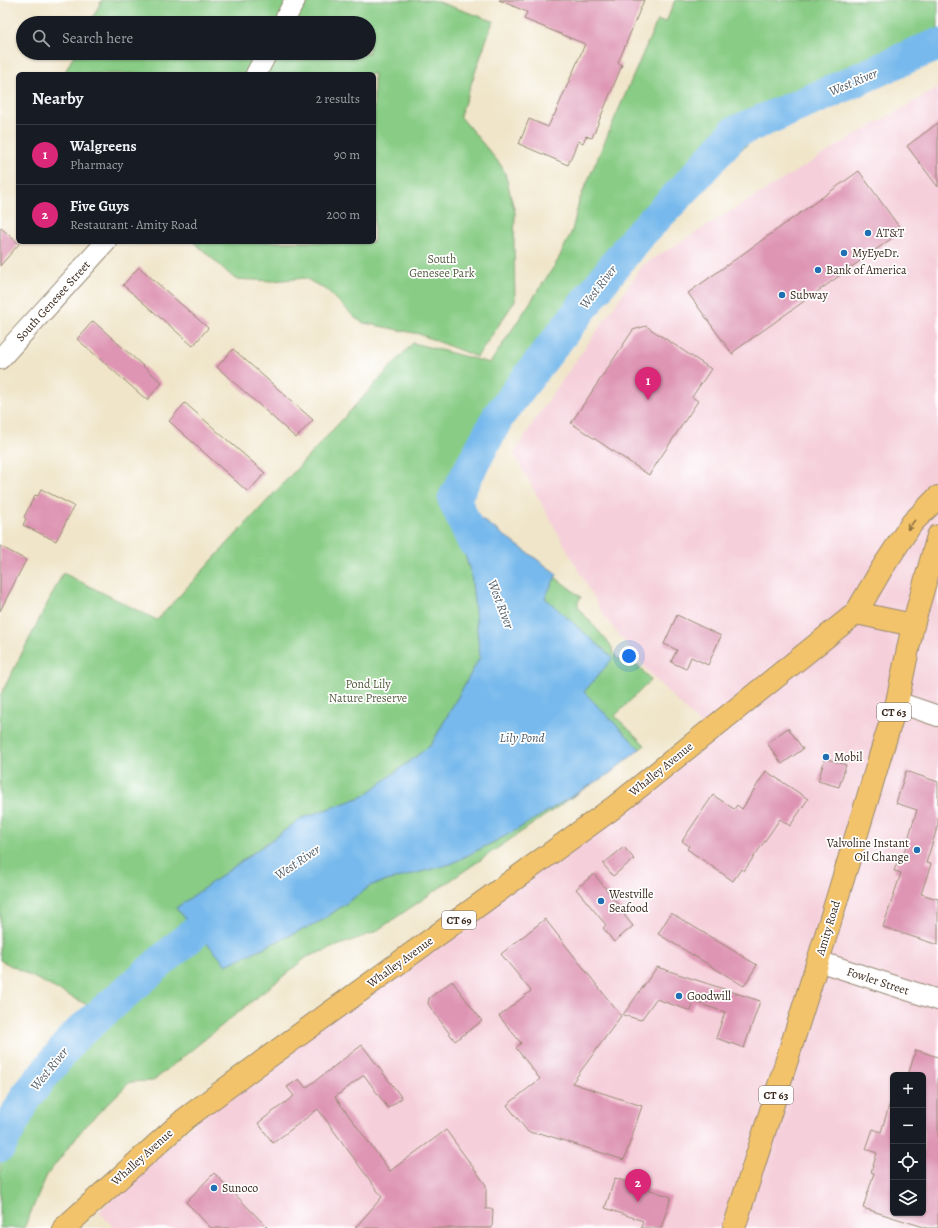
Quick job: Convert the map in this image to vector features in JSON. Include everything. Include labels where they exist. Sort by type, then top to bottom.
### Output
[{"type":"main road","name":"Whalley Avenue","points":[[64,1228],[185,1119],[613,808],[856,613],[881,570],[912,523],[938,497]]},
{"type":"main road","name":"CT 63","points":[[913,625],[938,536]]},
{"type":"main road","points":[[856,613],[913,625]]},
{"type":"main road","name":"Amity Road","points":[[734,1228],[818,962],[868,798],[880,753],[897,702],[913,625]]},
{"type":"street","points":[[287,16],[295,0]]},
{"type":"street","points":[[257,72],[263,60]]},
{"type":"street","name":"South Genesee Street","points":[[0,359],[104,244]]},
{"type":"street","points":[[897,702],[938,716]]},
{"type":"street","name":"Fowler Street","points":[[818,962],[938,1000]]},
{"type":"shaded area","points":[[938,88],[938,1228],[114,1228],[99,1211],[199,1118],[704,728],[654,678],[604,616],[514,454],[536,418],[643,265],[844,142]]},
{"type":"green space","name":"South Genesee Park","points":[[102,0],[433,0],[493,21],[460,116],[500,164],[505,173],[515,213],[515,301],[477,357],[419,334],[364,323],[355,318],[328,291],[305,278],[272,281],[235,279],[196,244],[376,244],[376,72],[65,72],[71,60],[376,60],[376,16],[94,16]]},
{"type":"green space","name":"Pond Lily Nature Preserve","points":[[675,0],[938,0],[938,54],[749,143],[659,220],[572,330],[541,377],[465,464],[444,492],[581,597],[578,602],[578,608],[610,644],[616,657],[621,661],[628,655],[651,680],[615,716],[645,745],[609,772],[375,932],[307,957],[153,1081],[130,1082],[85,1126],[47,1175],[24,1228],[0,1228],[0,1150],[29,1092],[48,1062],[66,1045],[92,1028],[101,1012],[0,960],[0,696],[63,573],[157,620],[413,343],[490,363],[557,262],[572,231],[579,201],[657,21],[666,22]]},
{"type":"water","name":"Lily Pond","points":[[445,491],[557,574],[545,598],[613,658],[584,692],[640,749],[609,774],[513,832],[451,864],[372,885],[321,921],[226,965],[176,908],[302,818],[364,796],[431,745],[480,657],[471,574]]},
{"type":"building","points":[[499,0],[644,0],[618,63],[622,65],[592,138],[586,136],[583,143],[578,141],[568,165],[519,144],[529,119],[548,127],[585,44],[524,19],[527,12]]},
{"type":"building","points":[[938,123],[938,187],[907,146]]},
{"type":"building","points":[[859,171],[902,231],[733,352],[733,355],[688,293]]},
{"type":"building","points":[[0,227],[16,241],[16,244],[19,244],[0,266]]},
{"type":"building","points":[[139,267],[208,328],[193,346],[123,285]]},
{"type":"building","points":[[93,321],[162,383],[147,400],[77,339]]},
{"type":"building","points":[[646,326],[711,369],[692,397],[698,401],[649,475],[571,423],[633,330]]},
{"type":"building","points":[[233,349],[313,420],[296,438],[217,367]]},
{"type":"building","points":[[185,403],[265,473],[248,492],[169,421]]},
{"type":"building","points":[[41,489],[74,506],[56,541],[23,525],[26,519],[24,517],[35,495],[38,496]]},
{"type":"building","points":[[0,546],[26,560],[0,611]]},
{"type":"building","points":[[677,615],[721,636],[708,665],[691,657],[686,669],[671,662],[677,650],[664,644]]},
{"type":"building","points":[[788,728],[803,749],[782,764],[767,743]]},
{"type":"building","points":[[825,758],[846,765],[839,787],[818,781]]},
{"type":"building","points":[[766,771],[808,799],[790,826],[780,819],[744,871],[741,869],[733,881],[687,849],[689,846],[682,841],[713,795],[734,809],[737,805],[742,809]]},
{"type":"building","points":[[906,771],[938,782],[938,825],[926,863],[931,864],[921,894],[938,899],[938,945],[883,927],[901,873],[894,871],[900,854],[903,855],[917,810],[896,803]]},
{"type":"building","points":[[624,847],[634,859],[613,876],[603,864]]},
{"type":"building","name":"Westville Seafood","points":[[594,874],[626,914],[624,915],[633,926],[614,942],[603,928],[606,925],[576,889]]},
{"type":"building","points":[[671,913],[757,965],[744,986],[658,934]]},
{"type":"building","points":[[545,919],[621,1016],[572,1083],[642,1106],[624,1160],[540,1133],[528,1132],[507,1105],[540,1079],[516,1048],[521,1043],[499,1016],[531,991],[501,954]]},
{"type":"building","points":[[657,967],[760,1001],[744,1048],[716,1038],[725,1012],[694,1002],[691,1011],[656,999],[641,1020],[623,1015]]},
{"type":"building","points":[[452,981],[482,1021],[455,1041],[428,1004],[429,998]]},
{"type":"building","points":[[362,1045],[402,1098],[388,1108],[364,1075],[335,1097],[390,1171],[446,1130],[486,1185],[486,1209],[493,1209],[492,1228],[355,1228],[382,1197],[318,1109],[273,1143],[258,1123],[294,1096],[287,1087],[299,1079],[306,1088]]},
{"type":"building","points":[[916,1050],[938,1057],[938,1228],[927,1228],[863,1208],[874,1173],[871,1172],[877,1153],[866,1149],[873,1129],[881,1132],[890,1103],[890,1216],[926,1216],[926,1072],[909,1072]]},
{"type":"building","name":"Sunoco","points":[[214,1173],[268,1228],[211,1228],[186,1202]]},
{"type":"building","points":[[615,1178],[671,1197],[661,1228],[641,1228],[643,1221],[605,1208]]},
{"type":"waterway","name":"West River","points":[[473,541],[454,499],[499,415],[636,238],[686,187],[735,132],[938,45]]},
{"type":"waterway","name":"West River","points":[[0,1146],[26,1097],[74,1037],[201,927],[234,905]]},
{"type":"place","name":"AT&T","points":[[868,233]]},
{"type":"place","name":"MyEyeDr.","points":[[844,253]]},
{"type":"place","name":"Bank of America","points":[[818,270]]},
{"type":"place","name":"Subway","points":[[782,295]]},
{"type":"place","name":"Walgreens","points":[[648,400]]},
{"type":"place","name":"Mobil","points":[[826,757]]},
{"type":"place","name":"Valvoline Instant Oil Change","points":[[917,850]]},
{"type":"place","name":"Westville Seafood","points":[[601,901]]},
{"type":"place","name":"Goodwill","points":[[679,996]]},
{"type":"place","name":"Sunoco","points":[[214,1188]]},
{"type":"place","name":"Five Guys","points":[[638,1202]]}]
